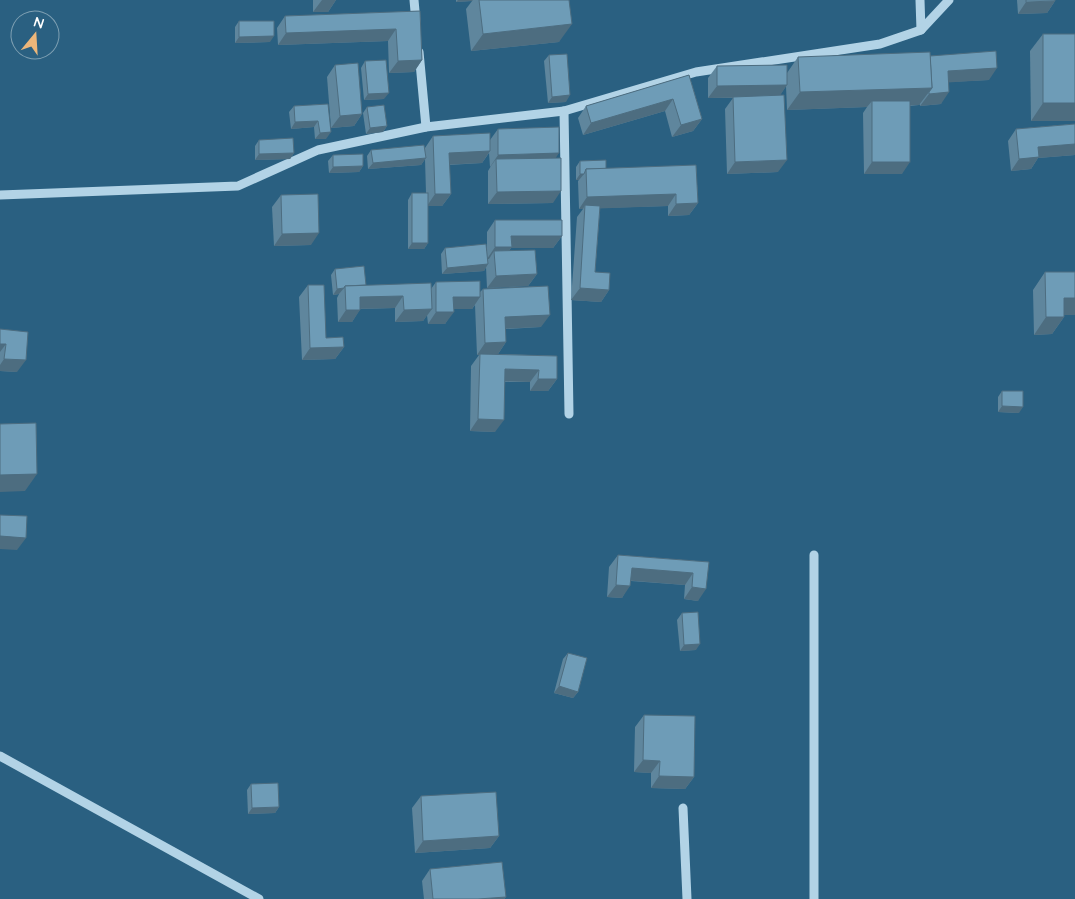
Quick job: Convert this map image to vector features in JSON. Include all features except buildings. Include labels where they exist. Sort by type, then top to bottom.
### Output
[{"type":"street","points":[[414,0],[416,29]]},
{"type":"street","points":[[920,0],[921,30]]},
{"type":"street","points":[[0,195],[238,186],[318,150],[426,127],[564,111],[696,72],[880,44],[921,30],[949,0]]},
{"type":"street","points":[[417,39],[426,127]]},
{"type":"street","points":[[564,111],[568,414]]},
{"type":"street","points":[[814,555],[814,899]]},
{"type":"street","points":[[0,756],[259,899]]},
{"type":"street","points":[[683,808],[687,899]]}]
